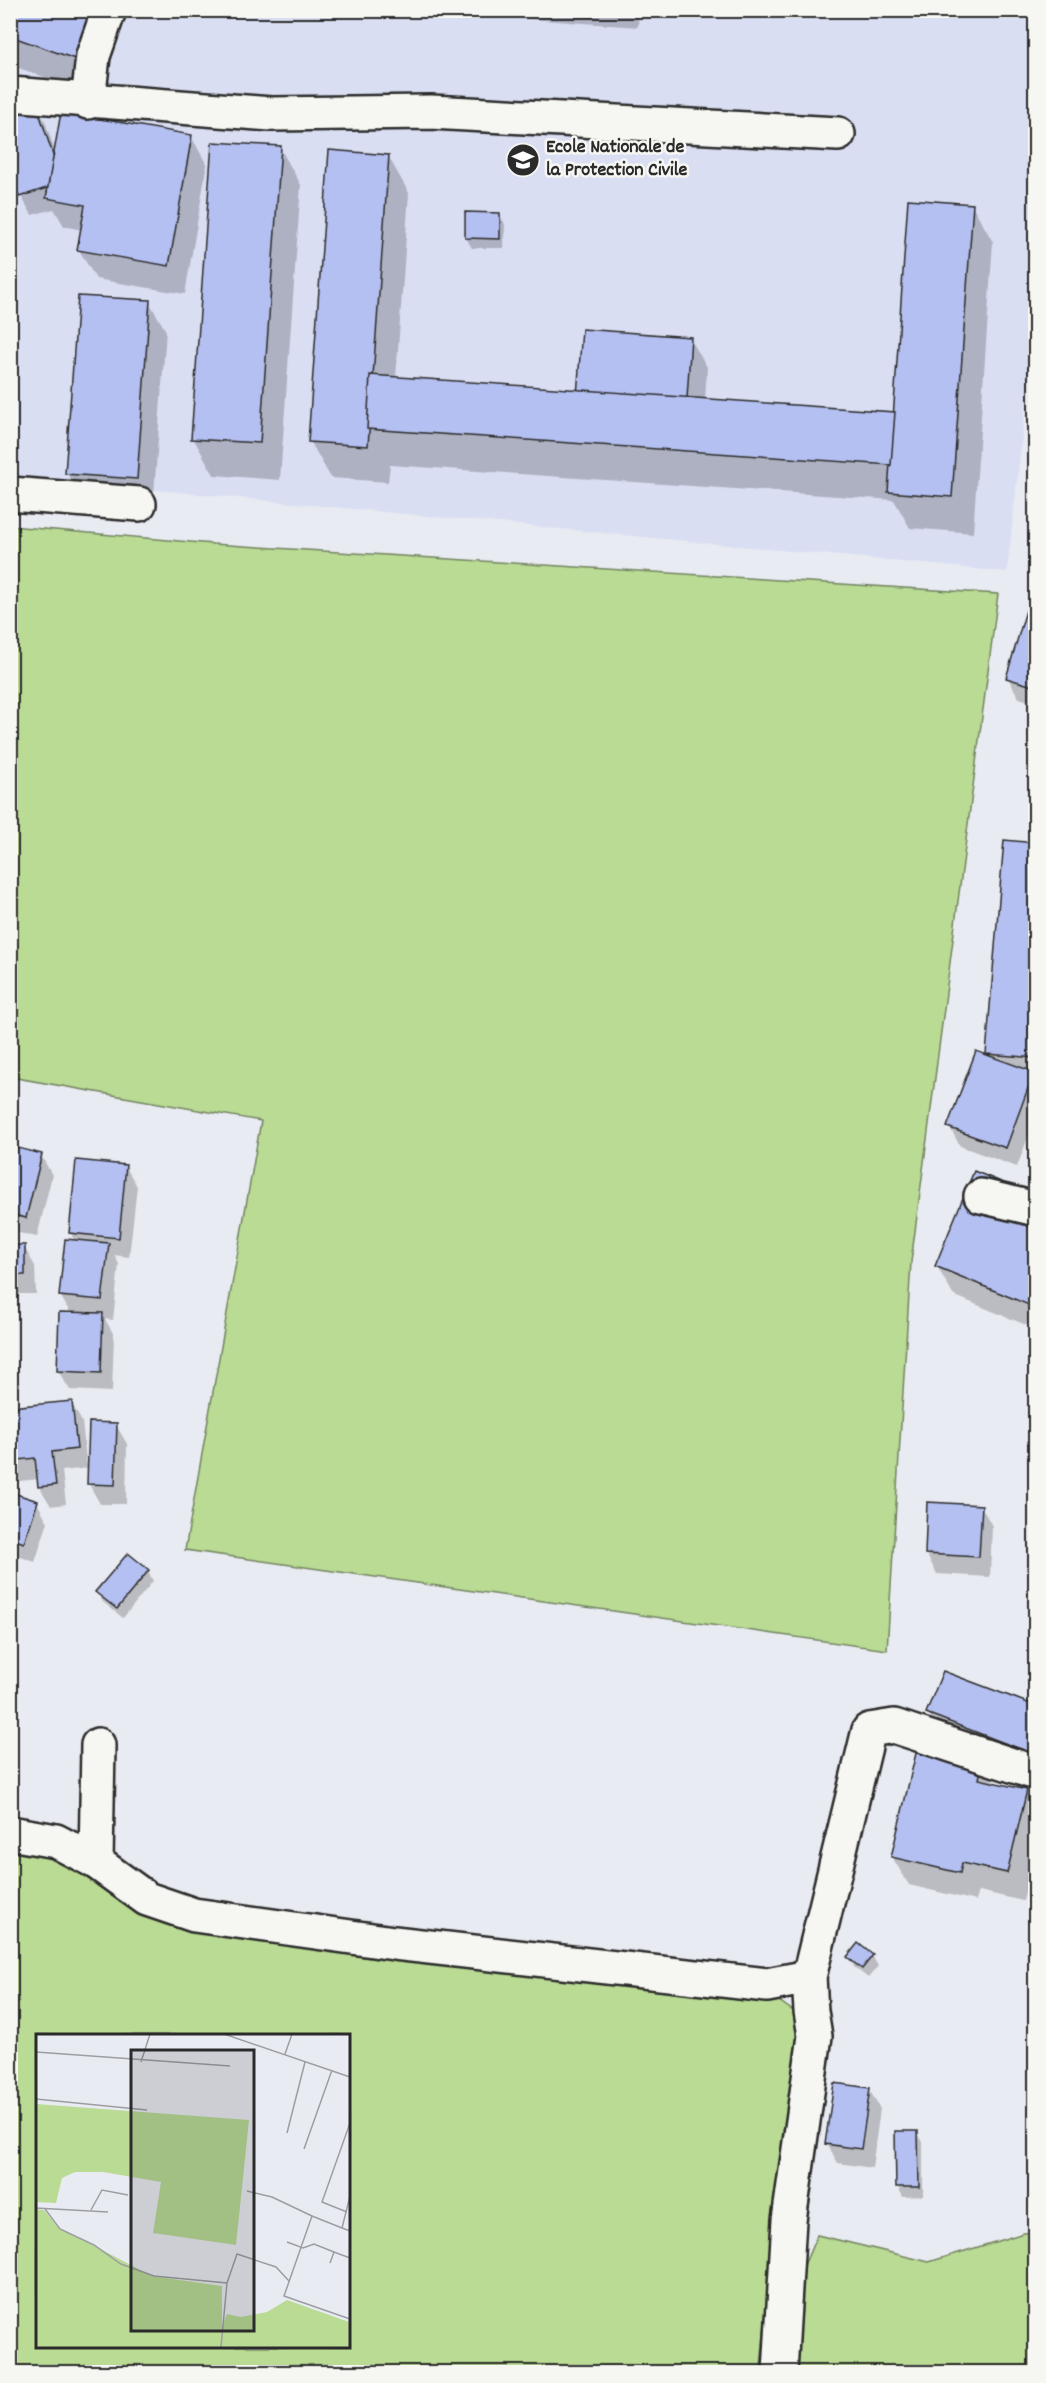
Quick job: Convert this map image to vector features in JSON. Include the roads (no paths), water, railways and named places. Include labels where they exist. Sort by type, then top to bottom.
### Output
[{"type":"street","points":[[88,102],[93,56],[109,10]]},
{"type":"street","points":[[10,94],[88,102],[271,114],[431,112],[838,134]]},
{"type":"street","points":[[10,494],[139,504]]},
{"type":"street","points":[[981,1196],[1035,1209]]},
{"type":"street","points":[[780,2373],[789,2220],[815,2036],[809,1977],[868,1730],[894,1726],[1035,1773]]},
{"type":"street","points":[[96,1862],[98,1745]]},
{"type":"street","points":[[10,1833],[56,1841],[96,1862],[147,1899],[194,1915],[394,1943],[767,1985],[809,1977]]},
{"type":"place","name":"Ecole Nationale de la Protection Civile","points":[[523,160]]}]
